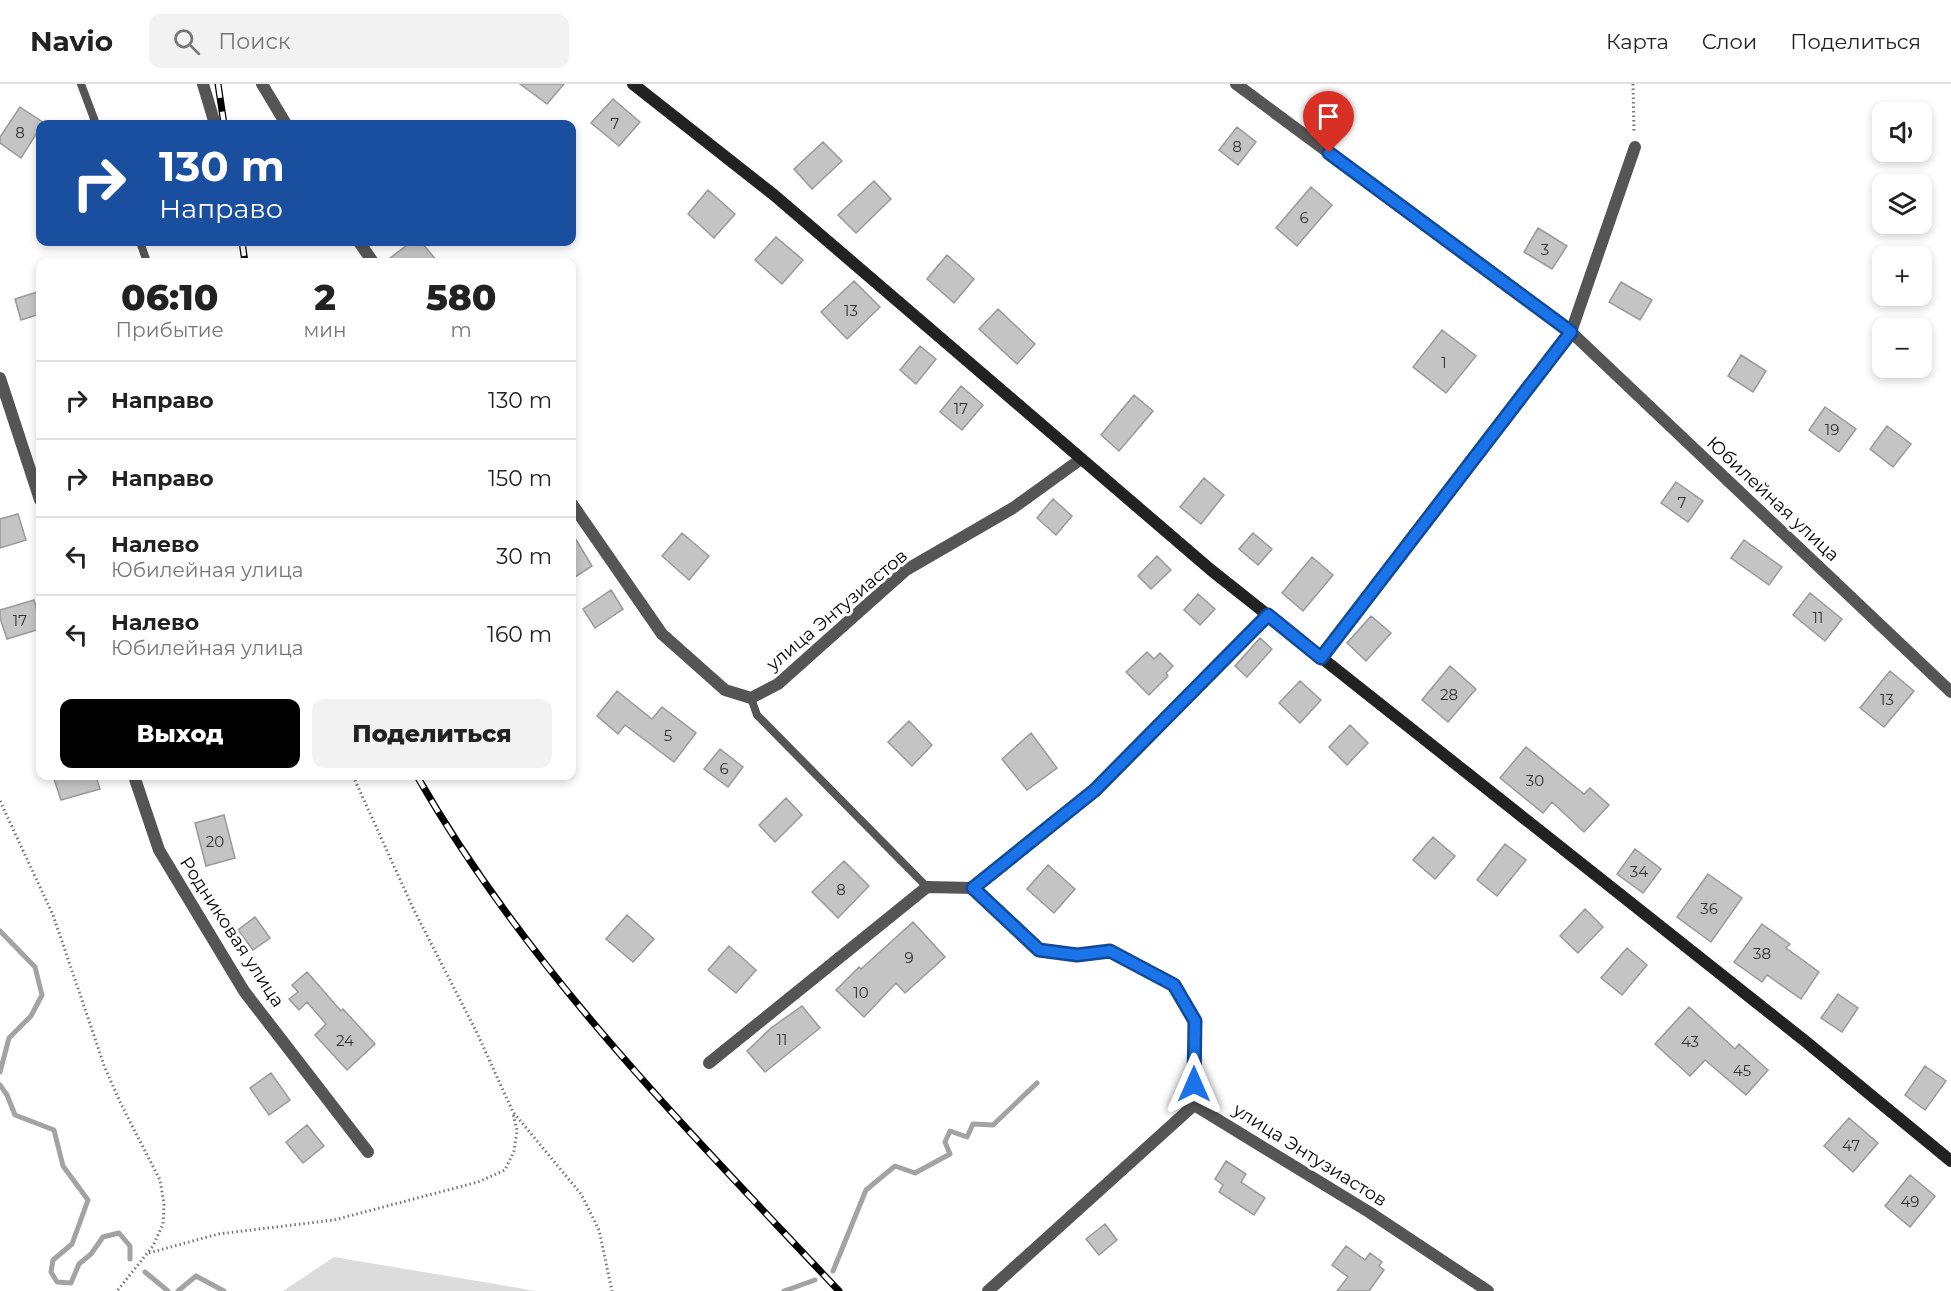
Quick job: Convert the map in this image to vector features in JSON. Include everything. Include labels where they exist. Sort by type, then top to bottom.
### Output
[{"type":"street","points":[[203,84],[215,120]]},
{"type":"street","points":[[262,84],[284,120]]},
{"type":"street","points":[[633,84],[774,195],[1211,570],[1949,1156]]},
{"type":"street","name":"Юбилейная улица","points":[[1236,84],[1571,332],[1951,692]]},
{"type":"street","points":[[1321,658],[1571,332],[1635,147]]},
{"type":"street","points":[[0,378],[36,488]]},
{"type":"street","name":"улица Энтузиастов","points":[[751,698],[778,684],[906,570],[1013,508],[1081,459]]},
{"type":"street","points":[[576,510],[662,634],[725,690],[751,698]]},
{"type":"street","points":[[710,1063],[927,887],[973,888],[1095,790],[1268,615]]},
{"type":"street","name":"Родниковая улица","points":[[135,780],[159,850],[244,991],[368,1152]]},
{"type":"street","points":[[973,888],[1039,950],[1077,955],[1110,951],[1174,985],[1195,1021],[1194,1105],[988,1291]]},
{"type":"street","name":"улица Энтузиастов","points":[[1194,1105],[1369,1212],[1488,1291]]},
{"type":"lane","points":[[81,84],[94,120]]},
{"type":"lane","points":[[751,698],[757,715],[927,887]]},
{"type":"path","points":[[1634,84],[1635,147]]},
{"type":"path","points":[[147,1253],[218,1234],[334,1220],[478,1182],[505,1170],[514,1151],[517,1130],[513,1112],[477,1033],[413,908],[355,780]]},
{"type":"path","points":[[0,801],[53,915],[105,1068],[160,1180],[164,1204],[164,1224],[153,1246],[117,1291]]},
{"type":"path","points":[[513,1112],[581,1194],[599,1230],[612,1291]]},
{"type":"shaded area","points":[[334,1257],[536,1291],[283,1291]]},
{"type":"building","points":[[520,84],[564,84],[547,104]]},
{"type":"building","points":[[613,99],[640,122],[619,146],[591,123]]},
{"type":"building","points":[[20,107],[40,120],[36,120],[36,134],[21,158],[0,143],[0,137]]},
{"type":"building","points":[[1237,127],[1256,142],[1238,165],[1219,150]]},
{"type":"building","points":[[823,142],[842,161],[812,189],[794,169]]},
{"type":"building","points":[[874,181],[891,199],[856,233],[838,215]]},
{"type":"building","points":[[1311,187],[1332,205],[1297,246],[1276,228]]},
{"type":"building","points":[[708,190],[735,214],[714,238],[688,214]]},
{"type":"building","points":[[1538,228],[1567,246],[1552,269],[1524,252]]},
{"type":"building","points":[[776,237],[803,260],[782,284],[755,260]]},
{"type":"building","points":[[406,246],[424,246],[435,258],[390,258]]},
{"type":"building","points":[[947,255],[974,279],[954,303],[927,279]]},
{"type":"building","points":[[854,281],[880,307],[847,339],[821,312]]},
{"type":"building","points":[[1621,282],[1652,300],[1640,320],[1609,302]]},
{"type":"building","points":[[36,292],[36,315],[21,320],[15,299]]},
{"type":"building","points":[[998,309],[1035,344],[1017,364],[979,329]]},
{"type":"building","points":[[1442,330],[1476,356],[1446,393],[1413,367]]},
{"type":"building","points":[[920,346],[936,359],[916,384],[900,370]]},
{"type":"building","points":[[1741,355],[1766,371],[1753,392],[1728,376]]},
{"type":"building","points":[[961,386],[983,405],[962,430],[940,412]]},
{"type":"building","points":[[1134,395],[1153,411],[1119,451],[1101,435]]},
{"type":"building","points":[[1825,407],[1856,429],[1839,452],[1809,430]]},
{"type":"building","points":[[1887,426],[1911,444],[1893,467],[1870,449]]},
{"type":"building","points":[[1204,478],[1224,495],[1201,524],[1180,507]]},
{"type":"building","points":[[1676,482],[1703,501],[1688,522],[1661,503]]},
{"type":"building","points":[[1053,499],[1072,516],[1056,535],[1037,518]]},
{"type":"building","points":[[18,514],[26,540],[0,548],[0,519]]},
{"type":"building","points":[[682,533],[709,556],[689,580],[662,556]]},
{"type":"building","points":[[1253,533],[1272,549],[1258,565],[1239,549]]},
{"type":"building","points":[[576,540],[592,566],[576,576]]},
{"type":"building","points":[[1744,540],[1782,567],[1769,585],[1731,558]]},
{"type":"building","points":[[1157,556],[1171,570],[1151,589],[1138,576]]},
{"type":"building","points":[[1312,557],[1333,575],[1303,611],[1282,593]]},
{"type":"building","points":[[611,590],[623,609],[595,628],[583,609]]},
{"type":"building","points":[[1810,593],[1842,619],[1825,641],[1793,615]]},
{"type":"building","points":[[1198,594],[1215,609],[1200,625],[1184,610]]},
{"type":"building","points":[[34,600],[36,630],[7,639],[0,618],[0,610]]},
{"type":"building","points":[[1371,616],[1391,633],[1366,661],[1347,643]]},
{"type":"building","points":[[1260,638],[1272,649],[1247,677],[1235,666]]},
{"type":"building","points":[[1147,652],[1154,659],[1160,653],[1173,666],[1166,673],[1168,676],[1149,695],[1126,672]]},
{"type":"building","points":[[1450,666],[1476,689],[1448,722],[1422,700]]},
{"type":"building","points":[[1890,671],[1914,691],[1884,727],[1860,708]]},
{"type":"building","points":[[1300,681],[1321,700],[1300,723],[1279,703]]},
{"type":"building","points":[[617,691],[652,719],[662,707],[696,733],[674,762],[625,725],[618,734],[597,716]]},
{"type":"building","points":[[909,721],[932,745],[912,766],[888,742]]},
{"type":"building","points":[[1350,725],[1368,743],[1347,765],[1329,747]]},
{"type":"building","points":[[1031,733],[1057,768],[1027,790],[1002,759]]},
{"type":"building","points":[[1526,747],[1584,794],[1590,788],[1609,805],[1584,832],[1552,802],[1543,813],[1500,778]]},
{"type":"building","points":[[720,749],[743,767],[728,787],[704,769]]},
{"type":"building","points":[[54,780],[97,780],[100,789],[61,800]]},
{"type":"building","points":[[786,798],[802,815],[775,842],[759,825]]},
{"type":"building","points":[[224,815],[235,858],[206,866],[195,823]]},
{"type":"building","points":[[1433,837],[1455,856],[1435,879],[1413,860]]},
{"type":"building","points":[[1505,844],[1526,860],[1497,896],[1477,880]]},
{"type":"building","points":[[1635,849],[1661,869],[1643,893],[1617,874]]},
{"type":"building","points":[[844,861],[869,886],[838,918],[812,892]]},
{"type":"building","points":[[1048,865],[1075,889],[1054,913],[1027,889]]},
{"type":"building","points":[[1708,874],[1742,898],[1711,942],[1677,917]]},
{"type":"building","points":[[1585,909],[1603,927],[1578,953],[1560,936]]},
{"type":"building","points":[[627,915],[654,939],[633,962],[606,939]]},
{"type":"building","points":[[255,917],[270,938],[253,950],[238,930]]},
{"type":"building","points":[[913,922],[945,957],[905,993],[896,983],[864,1017],[836,990],[859,967],[861,969]]},
{"type":"building","points":[[1762,924],[1790,944],[1786,948],[1819,972],[1801,999],[1767,975],[1762,982],[1734,962]]},
{"type":"building","points":[[729,946],[756,970],[736,993],[708,970]]},
{"type":"building","points":[[1627,948],[1647,965],[1622,995],[1601,978]]},
{"type":"building","points":[[307,972],[341,1011],[343,1009],[375,1044],[347,1070],[315,1035],[326,1024],[307,1002],[299,1010],[289,999],[298,992],[292,985]]},
{"type":"building","points":[[1838,994],[1858,1008],[1842,1032],[1821,1018]]},
{"type":"building","points":[[802,1006],[820,1028],[765,1072],[747,1051],[771,1028]]},
{"type":"building","points":[[1689,1007],[1735,1049],[1739,1044],[1768,1070],[1746,1095],[1705,1060],[1690,1076],[1655,1044]]},
{"type":"building","points":[[1925,1066],[1946,1081],[1925,1110],[1905,1095]]},
{"type":"building","points":[[271,1073],[290,1100],[269,1115],[250,1088]]},
{"type":"building","points":[[1849,1118],[1878,1143],[1853,1172],[1824,1146]]},
{"type":"building","points":[[307,1125],[324,1146],[303,1163],[286,1142]]},
{"type":"building","points":[[1226,1161],[1246,1174],[1241,1182],[1265,1198],[1254,1215],[1219,1192],[1223,1185],[1215,1179]]},
{"type":"building","points":[[1910,1175],[1935,1196],[1910,1227],[1885,1206]]},
{"type":"building","points":[[1105,1224],[1117,1240],[1099,1255],[1086,1239]]},
{"type":"building","points":[[1346,1246],[1365,1260],[1370,1253],[1382,1262],[1379,1266],[1384,1270],[1369,1291],[1337,1291],[1348,1277],[1332,1265]]},
{"type":"waterway","points":[[0,931],[35,967],[42,995],[31,1016],[9,1038],[0,1072]]},
{"type":"waterway","points":[[833,1271],[866,1190],[895,1166],[915,1173],[950,1154],[945,1142],[950,1131],[967,1137],[973,1124],[993,1125],[1037,1083]]},
{"type":"waterway","points":[[0,1085],[15,1115],[54,1130],[63,1166],[88,1200],[72,1244],[53,1260],[51,1272],[57,1282],[71,1283],[79,1264],[91,1254],[103,1237],[119,1233],[130,1246],[130,1259]]},
{"type":"waterway","points":[[145,1272],[168,1291]]},
{"type":"waterway","points":[[178,1291],[196,1276],[224,1291]]},
{"type":"waterway","points":[[784,1291],[815,1280]]},
{"type":"railway","points":[[218,84],[223,120]]},
{"type":"railway","points":[[243,246],[244,258]]},
{"type":"railway","points":[[419,780],[508,916],[559,981],[668,1108],[839,1291]]},
{"type":"route","points":[[1194,1084],[1195,1021],[1174,985],[1110,951],[1077,955],[1039,950],[973,888],[1095,790],[1268,615],[1321,658],[1571,332],[1329,153]]}]
